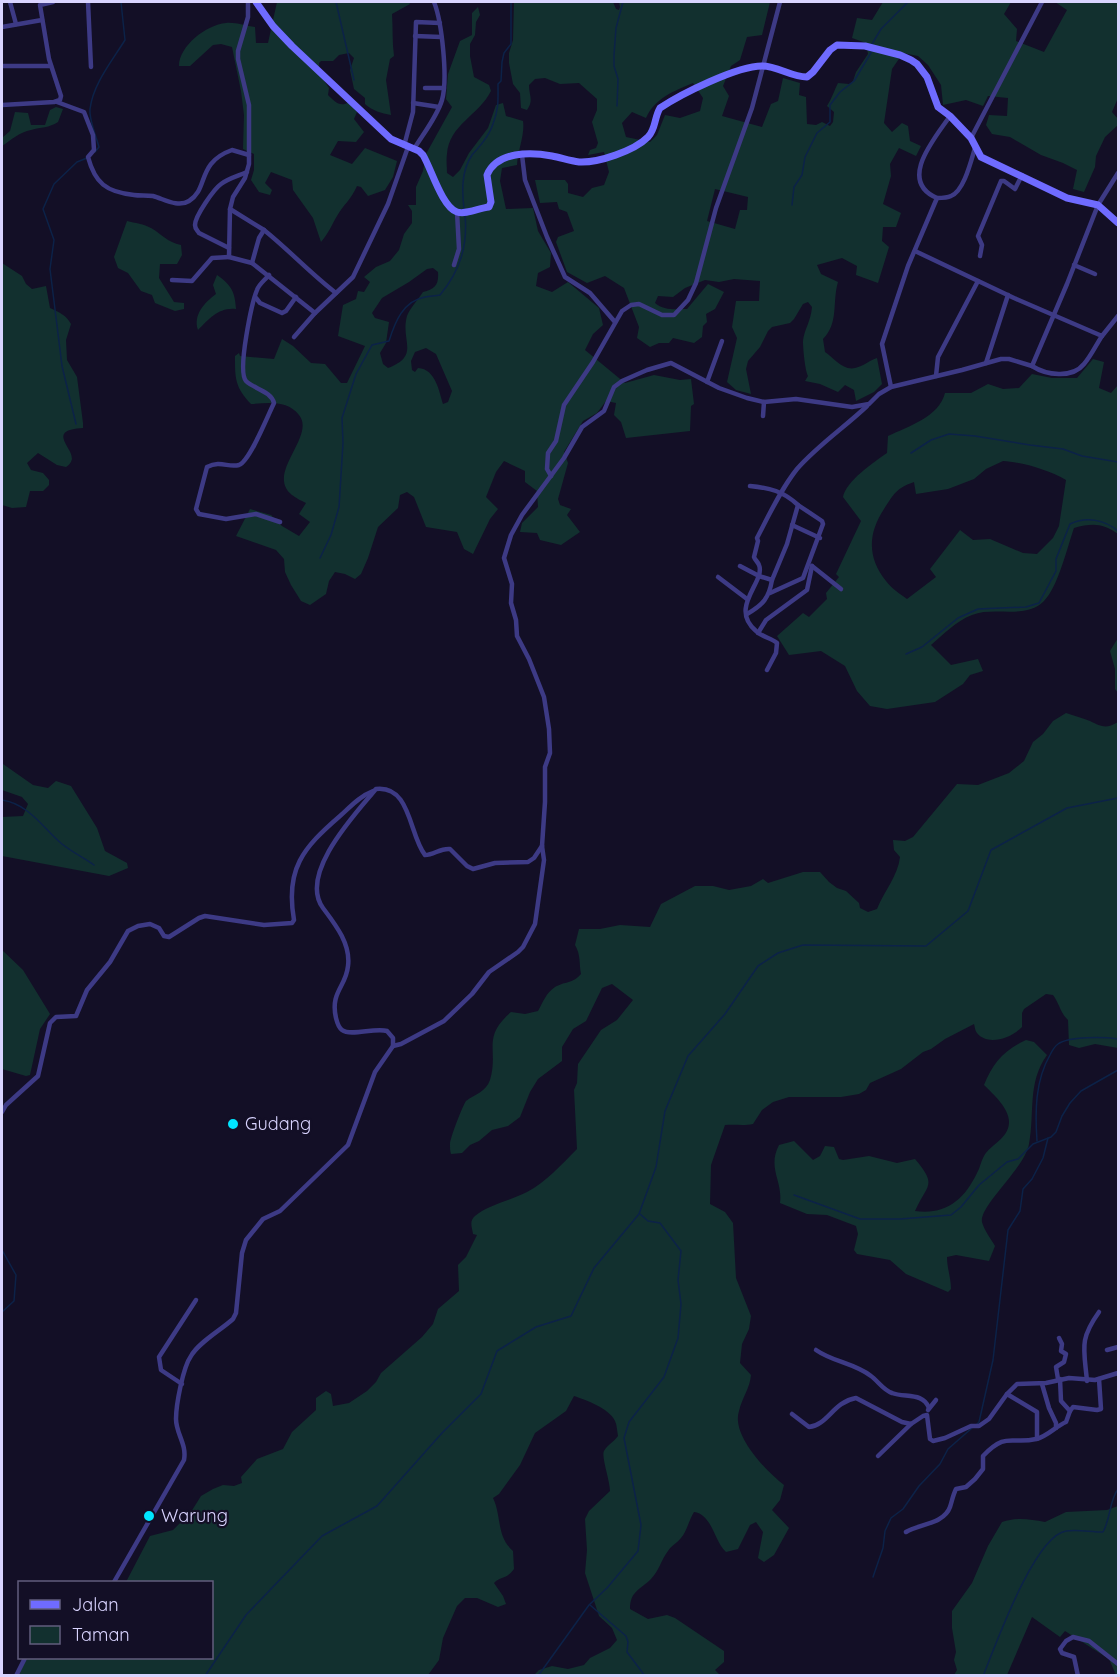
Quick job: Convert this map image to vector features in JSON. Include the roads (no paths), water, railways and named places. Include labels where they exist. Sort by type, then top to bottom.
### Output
[{"type":"street","points":[[10,2],[16,24]]},
{"type":"street","points":[[53,2],[40,3],[51,66],[61,96],[57,102]]},
{"type":"street","points":[[88,2],[91,67]]},
{"type":"street","points":[[229,257],[230,209],[233,197],[247,172],[249,155],[249,105],[238,60],[238,51],[248,17],[248,2]]},
{"type":"street","points":[[256,2],[273,26],[292,46],[391,139],[423,155],[447,205],[462,212],[489,207],[487,175],[493,165],[504,158],[522,155],[550,156],[587,162],[622,152],[649,136],[658,112],[664,106],[735,72],[764,66],[807,77],[835,46],[865,46],[900,55],[917,64],[931,85],[938,106],[970,138],[984,159],[1067,198],[1098,205],[1119,223]]},
{"type":"street","points":[[408,147],[439,107],[444,88],[440,23],[434,2]]},
{"type":"street","points":[[551,476],[547,469],[548,453],[556,441],[564,405],[593,362],[622,311],[631,305],[639,304],[662,315],[670,316],[674,315],[688,300],[696,283],[716,208],[752,108],[780,2]]},
{"type":"street","points":[[970,138],[1042,2]]},
{"type":"street","points":[[2,27],[42,20]]},
{"type":"street","points":[[294,337],[315,313],[353,277],[364,256],[388,204],[408,147],[413,103],[417,21],[440,23]]},
{"type":"street","points":[[415,36],[441,37]]},
{"type":"street","points":[[2,66],[51,66]]},
{"type":"street","points":[[425,88],[444,88]]},
{"type":"street","points":[[2,106],[57,102],[78,109],[85,114],[95,147],[88,158],[96,179],[110,189],[127,194],[152,196],[178,204],[186,203],[195,196],[206,170],[222,154],[237,150],[249,155]]},
{"type":"street","points":[[413,103],[439,107]]},
{"type":"street","points":[[950,116],[922,158],[919,182],[924,189],[936,198],[950,197],[957,193],[969,170],[975,148]]},
{"type":"street","points":[[522,155],[525,180],[565,277],[590,293],[615,322]]},
{"type":"street","points":[[229,248],[199,233],[195,223],[213,191],[230,179],[247,172]]},
{"type":"street","points":[[1032,366],[1098,205],[1119,173]]},
{"type":"street","points":[[980,256],[982,245],[978,236],[1001,181],[1004,180],[1015,189],[1022,175]]},
{"type":"street","points":[[891,387],[882,344],[936,198]]},
{"type":"street","points":[[230,209],[283,245],[311,274],[336,293]]},
{"type":"street","points":[[454,265],[459,249],[462,212]]},
{"type":"street","points":[[252,263],[264,230]]},
{"type":"street","points":[[915,251],[1102,336]]},
{"type":"street","points":[[172,280],[192,281],[212,258],[229,257],[252,263],[315,313]]},
{"type":"street","points":[[1074,265],[1095,274]]},
{"type":"street","points":[[269,275],[257,289],[246,335],[243,374],[246,381],[271,396],[274,403],[260,436],[244,462],[235,465],[218,463],[207,467],[196,511],[199,514],[220,519],[256,514],[280,522]]},
{"type":"street","points":[[936,376],[938,357],[978,281]]},
{"type":"street","points":[[986,363],[1008,295]]},
{"type":"street","points":[[256,298],[260,303],[282,313],[296,297]]},
{"type":"street","points":[[767,670],[776,653],[777,643],[758,633],[751,626],[747,614],[747,599],[759,576],[759,566],[754,557],[757,538],[797,470],[839,429],[879,394],[891,387],[1001,359],[1009,359],[1056,374],[1077,371],[1119,316]]},
{"type":"street","points":[[707,382],[722,341]]},
{"type":"street","points":[[393,1046],[444,1021],[472,994],[489,972],[514,957],[523,947],[533,929],[544,860],[542,846],[545,767],[550,753],[549,729],[544,697],[517,636],[516,620],[511,603],[512,584],[504,558],[511,536],[522,515],[571,448],[582,427],[604,411],[614,387],[622,381],[671,363],[730,393],[764,402],[796,399],[852,406],[869,404]]},
{"type":"street","points":[[763,416],[764,402]]},
{"type":"street","points":[[852,406],[856,416]]},
{"type":"street","points":[[750,486],[782,492],[822,521],[823,528],[811,565],[807,590],[765,620],[758,633]]},
{"type":"street","points":[[747,614],[765,601],[770,593],[772,580],[798,505]]},
{"type":"street","points":[[792,525],[820,538]]},
{"type":"street","points":[[811,565],[841,589]]},
{"type":"street","points":[[770,593],[803,578],[811,565]]},
{"type":"street","points":[[740,566],[772,580]]},
{"type":"street","points":[[718,577],[747,599]]},
{"type":"street","points":[[2,1112],[6,1105],[38,1076],[50,1023],[56,1017],[76,1016],[87,990],[103,973],[128,931],[150,924],[159,928],[164,936],[170,937],[205,916],[264,925],[290,924],[294,920],[291,895],[293,881],[310,844],[363,796],[375,789],[387,790],[400,799],[425,855],[430,855],[443,848],[450,849],[473,869],[495,864],[528,862],[534,858],[542,846]]},
{"type":"street","points":[[115,1581],[184,1460],[184,1446],[176,1421],[186,1366],[191,1354],[233,1319],[237,1313],[242,1253],[246,1240],[263,1219],[280,1211],[348,1145],[375,1071],[393,1046],[393,1038],[387,1031],[377,1029],[349,1033],[339,1027],[335,1013],[335,999],[348,968],[348,960],[335,923],[319,902],[318,890],[320,871],[325,857],[351,817],[375,789]]},
{"type":"street","points":[[182,1384],[161,1370],[159,1357],[196,1299]]},
{"type":"street","points":[[1086,1381],[1083,1345],[1087,1330],[1099,1312]]},
{"type":"street","points":[[1059,1338],[1062,1344],[1061,1351],[1066,1354],[1064,1362],[1056,1367],[1061,1401],[1070,1411]]},
{"type":"street","points":[[1107,1350],[1119,1347]]},
{"type":"street","points":[[816,1350],[827,1358],[852,1364],[870,1375],[888,1392],[911,1395],[924,1401],[929,1408]]},
{"type":"street","points":[[926,1415],[930,1439],[933,1441],[971,1426],[979,1426],[994,1415],[1006,1394],[1017,1384],[1042,1384],[1069,1378],[1086,1381],[1119,1373]]},
{"type":"street","points":[[906,1532],[932,1523],[944,1515],[950,1509],[956,1489],[972,1483],[982,1472],[983,1456],[997,1444],[1010,1439],[1037,1439],[1066,1422],[1073,1407],[1101,1409],[1099,1379]]},
{"type":"street","points":[[1042,1384],[1056,1428]]},
{"type":"street","points":[[1006,1394],[1036,1412],[1037,1439]]},
{"type":"street","points":[[792,1414],[809,1427],[814,1426],[840,1403],[856,1398],[911,1424]]},
{"type":"street","points":[[878,1456],[911,1424],[926,1415],[936,1400]]},
{"type":"street","points":[[1078,1676],[1074,1657],[1062,1653],[1060,1649],[1066,1641],[1073,1637],[1089,1641],[1119,1664]]},
{"type":"street","points":[[16,1676],[24,1659]]},
{"type":"waterway","points":[[95,152],[99,147],[90,109],[99,82],[125,40],[121,2]]},
{"type":"waterway","points":[[336,2],[354,80]]},
{"type":"waterway","points":[[464,209],[464,175],[468,161],[489,133],[496,113],[502,62],[504,53],[511,44],[511,2]]},
{"type":"waterway","points":[[617,106],[618,79],[614,66],[614,55],[616,28],[623,2]]},
{"type":"waterway","points":[[872,44],[881,29],[908,2]]},
{"type":"waterway","points":[[792,205],[794,187],[802,175],[805,157],[817,133],[830,122],[830,105],[840,92],[854,81],[872,51]]},
{"type":"waterway","points":[[76,424],[62,366],[50,269],[54,240],[43,209],[54,184],[77,162],[87,158]]},
{"type":"waterway","points":[[320,558],[331,535],[339,507],[343,443],[342,418],[356,374],[372,345],[389,341],[401,313],[411,303],[417,299],[440,295],[447,286],[453,277],[464,247],[465,214]]},
{"type":"waterway","points":[[911,453],[931,440],[949,434],[1063,449],[1082,456],[1118,462]]},
{"type":"waterway","points":[[906,654],[922,647],[958,618],[978,609],[1026,607],[1039,603],[1056,571],[1056,559],[1070,524],[1083,520],[1096,520],[1118,531]]},
{"type":"waterway","points":[[205,1676],[246,1615],[322,1536],[377,1506],[442,1433],[481,1394],[497,1351],[536,1327],[571,1316],[594,1268],[639,1214],[656,1167],[665,1111],[688,1056],[725,1014],[758,966],[778,953],[803,945],[926,946],[968,911],[991,850],[1067,808],[1118,798]]},
{"type":"waterway","points":[[2,800],[12,802],[28,811],[62,844],[94,865]]},
{"type":"waterway","points":[[1037,1141],[1036,1108],[1041,1075],[1055,1047],[1063,1041],[1078,1038],[1118,1039]]},
{"type":"waterway","points":[[794,1195],[860,1219],[951,1215],[961,1207],[979,1185],[1007,1162],[1018,1159],[1033,1144],[1051,1137],[1056,1132],[1070,1103],[1081,1091],[1118,1070]]},
{"type":"waterway","points":[[976,1425],[979,1422],[993,1360],[1008,1230],[1020,1211],[1023,1189],[1032,1179],[1043,1158],[1048,1138]]},
{"type":"waterway","points":[[538,1676],[589,1605],[607,1588],[638,1551],[641,1525],[624,1438],[629,1422],[664,1377],[678,1338],[681,1304],[678,1280],[681,1251],[660,1223],[648,1221],[640,1214]]},
{"type":"waterway","points":[[2,1250],[16,1275],[14,1301],[2,1312]]},
{"type":"waterway","points":[[873,1577],[883,1548],[885,1531],[891,1518],[903,1509],[919,1486],[940,1464],[948,1449],[972,1428]]},
{"type":"waterway","points":[[983,1676],[1017,1594],[1041,1552],[1054,1537],[1066,1531],[1103,1532],[1118,1489]]},
{"type":"waterway","points":[[590,1605],[626,1636],[627,1652],[645,1676]]},
{"type":"place","name":"Gudang","points":[[233,1124]]},
{"type":"place","name":"Warung","points":[[149,1516]]}]
